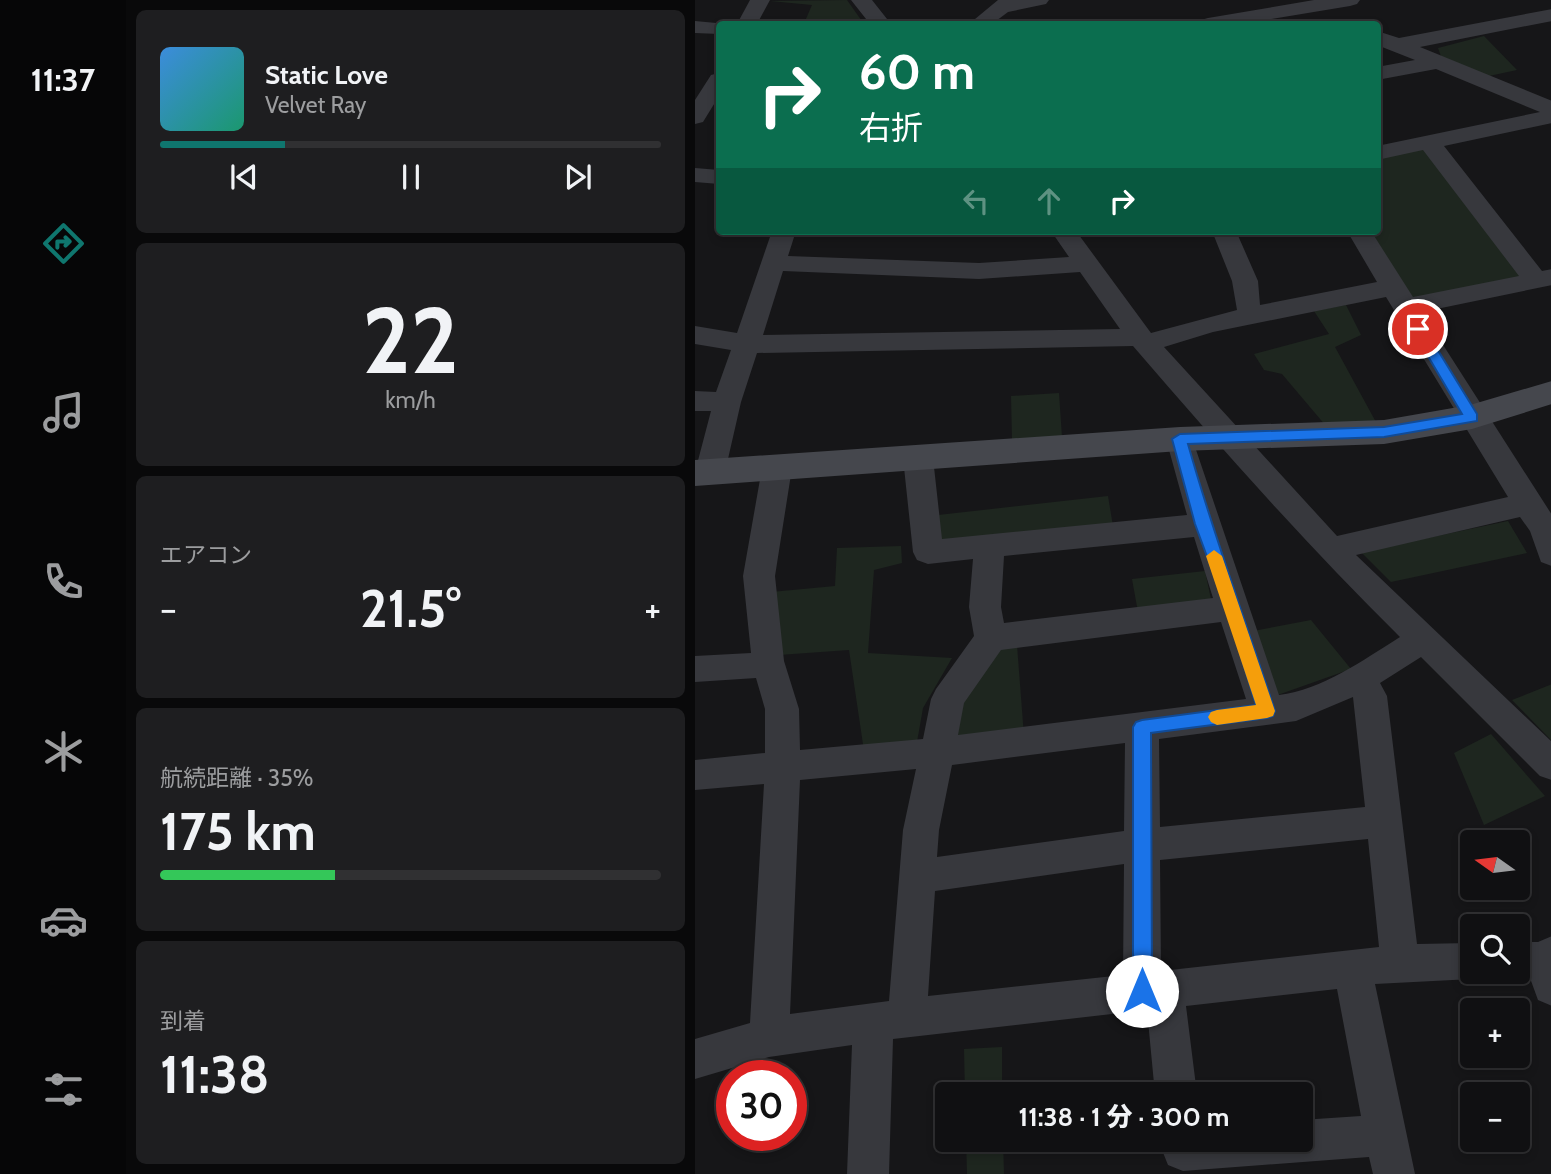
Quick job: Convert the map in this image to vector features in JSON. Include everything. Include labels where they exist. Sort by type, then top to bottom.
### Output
[{"type":"street","points":[[749,21],[760,0]]},
{"type":"street","points":[[861,0],[878,21]]},
{"type":"street","points":[[982,21],[1003,3],[1039,0]]},
{"type":"street","points":[[1222,21],[1299,4],[1350,0]]},
{"type":"street","points":[[1003,3],[1017,21]]},
{"type":"street","points":[[1299,4],[1338,20]]},
{"type":"street","points":[[1398,45],[1551,15]]},
{"type":"street","points":[[695,27],[716,28]]},
{"type":"street","points":[[1381,39],[1551,109]]},
{"type":"street","points":[[1381,73],[1438,62]]},
{"type":"street","points":[[695,117],[716,85]]},
{"type":"street","points":[[1381,152],[1551,116]]},
{"type":"street","points":[[1429,142],[1544,279]]},
{"type":"street","points":[[695,175],[716,177]]},
{"type":"street","points":[[783,235],[702,472],[1180,439],[1384,432],[1471,417],[1551,392]]},
{"type":"street","points":[[1066,235],[1144,340],[1228,438],[1331,549],[1551,765]]},
{"type":"street","points":[[1226,235],[1245,281],[1247,306],[1253,315]]},
{"type":"street","points":[[1361,235],[1471,417],[1544,528],[1551,554]]},
{"type":"street","points":[[773,263],[979,271],[1087,264]]},
{"type":"street","points":[[695,335],[746,344],[1144,340],[1253,315],[1544,279]]},
{"type":"street","points":[[695,401],[727,402]]},
{"type":"street","points":[[1180,439],[1203,524],[1234,608],[1267,711]]},
{"type":"street","points":[[918,458],[928,552],[989,548],[1203,524]]},
{"type":"street","points":[[769,1037],[783,765],[782,709],[768,661],[759,576],[777,468]]},
{"type":"street","points":[[1331,549],[1527,504]]},
{"type":"street","points":[[868,1174],[890,1021],[917,877],[921,830],[948,699],[991,638],[985,607],[989,548]]},
{"type":"street","points":[[991,638],[1234,608]]},
{"type":"street","points":[[695,775],[938,752],[1296,707],[1360,679],[1423,639]]},
{"type":"street","points":[[695,668],[753,666],[768,661]]},
{"type":"street","points":[[1360,679],[1370,696],[1400,962]]},
{"type":"street","points":[[1142,727],[1142,845],[1154,990],[1173,1082]]},
{"type":"street","points":[[917,877],[1142,845],[1384,821]]},
{"type":"street","points":[[695,1059],[769,1037],[890,1021],[1400,962],[1460,961]]},
{"type":"street","points":[[1183,1155],[1390,1155],[1352,968]]},
{"type":"shaded area","points":[[847,0],[862,21],[805,21],[812,5],[770,1]]},
{"type":"shaded area","points":[[1484,36],[1517,70],[1489,76],[1442,59],[1438,48]]},
{"type":"shaded area","points":[[1425,147],[1525,277],[1411,301],[1370,235],[1381,235],[1381,156]]},
{"type":"shaded area","points":[[1346,305],[1361,335],[1335,347],[1377,424],[1326,426],[1282,374],[1264,370],[1254,354],[1329,334],[1314,311]]},
{"type":"shaded area","points":[[1059,393],[1062,437],[1012,440],[1011,396]]},
{"type":"shaded area","points":[[1108,496],[1113,526],[940,545],[938,515]]},
{"type":"shaded area","points":[[1508,521],[1527,553],[1391,582],[1361,552]]},
{"type":"shaded area","points":[[901,546],[902,563],[874,570],[868,653],[952,658],[923,708],[917,742],[864,751],[849,650],[779,655],[771,592],[835,586],[837,548]]},
{"type":"shaded area","points":[[1205,571],[1212,604],[1138,612],[1132,579]]},
{"type":"shaded area","points":[[1311,620],[1351,669],[1272,697],[1253,631]]},
{"type":"shaded area","points":[[1017,645],[1024,736],[950,742],[956,701],[997,647]]},
{"type":"shaded area","points":[[1552,684],[1552,740],[1551,740],[1512,700]]},
{"type":"shaded area","points":[[1491,734],[1545,796],[1484,825],[1454,753]]},
{"type":"shaded area","points":[[1002,1047],[1002,1082],[965,1082],[964,1049]]},
{"type":"shaded area","points":[[966,1152],[1003,1152],[1004,1174],[967,1174]]},
{"type":"slow traffic","points":[[1214,556],[1267,711],[1217,717]]},
{"type":"route","points":[[1142,991],[1142,727],[1267,711],[1234,608],[1203,524],[1180,439],[1384,432],[1471,417],[1418,329]]}]
